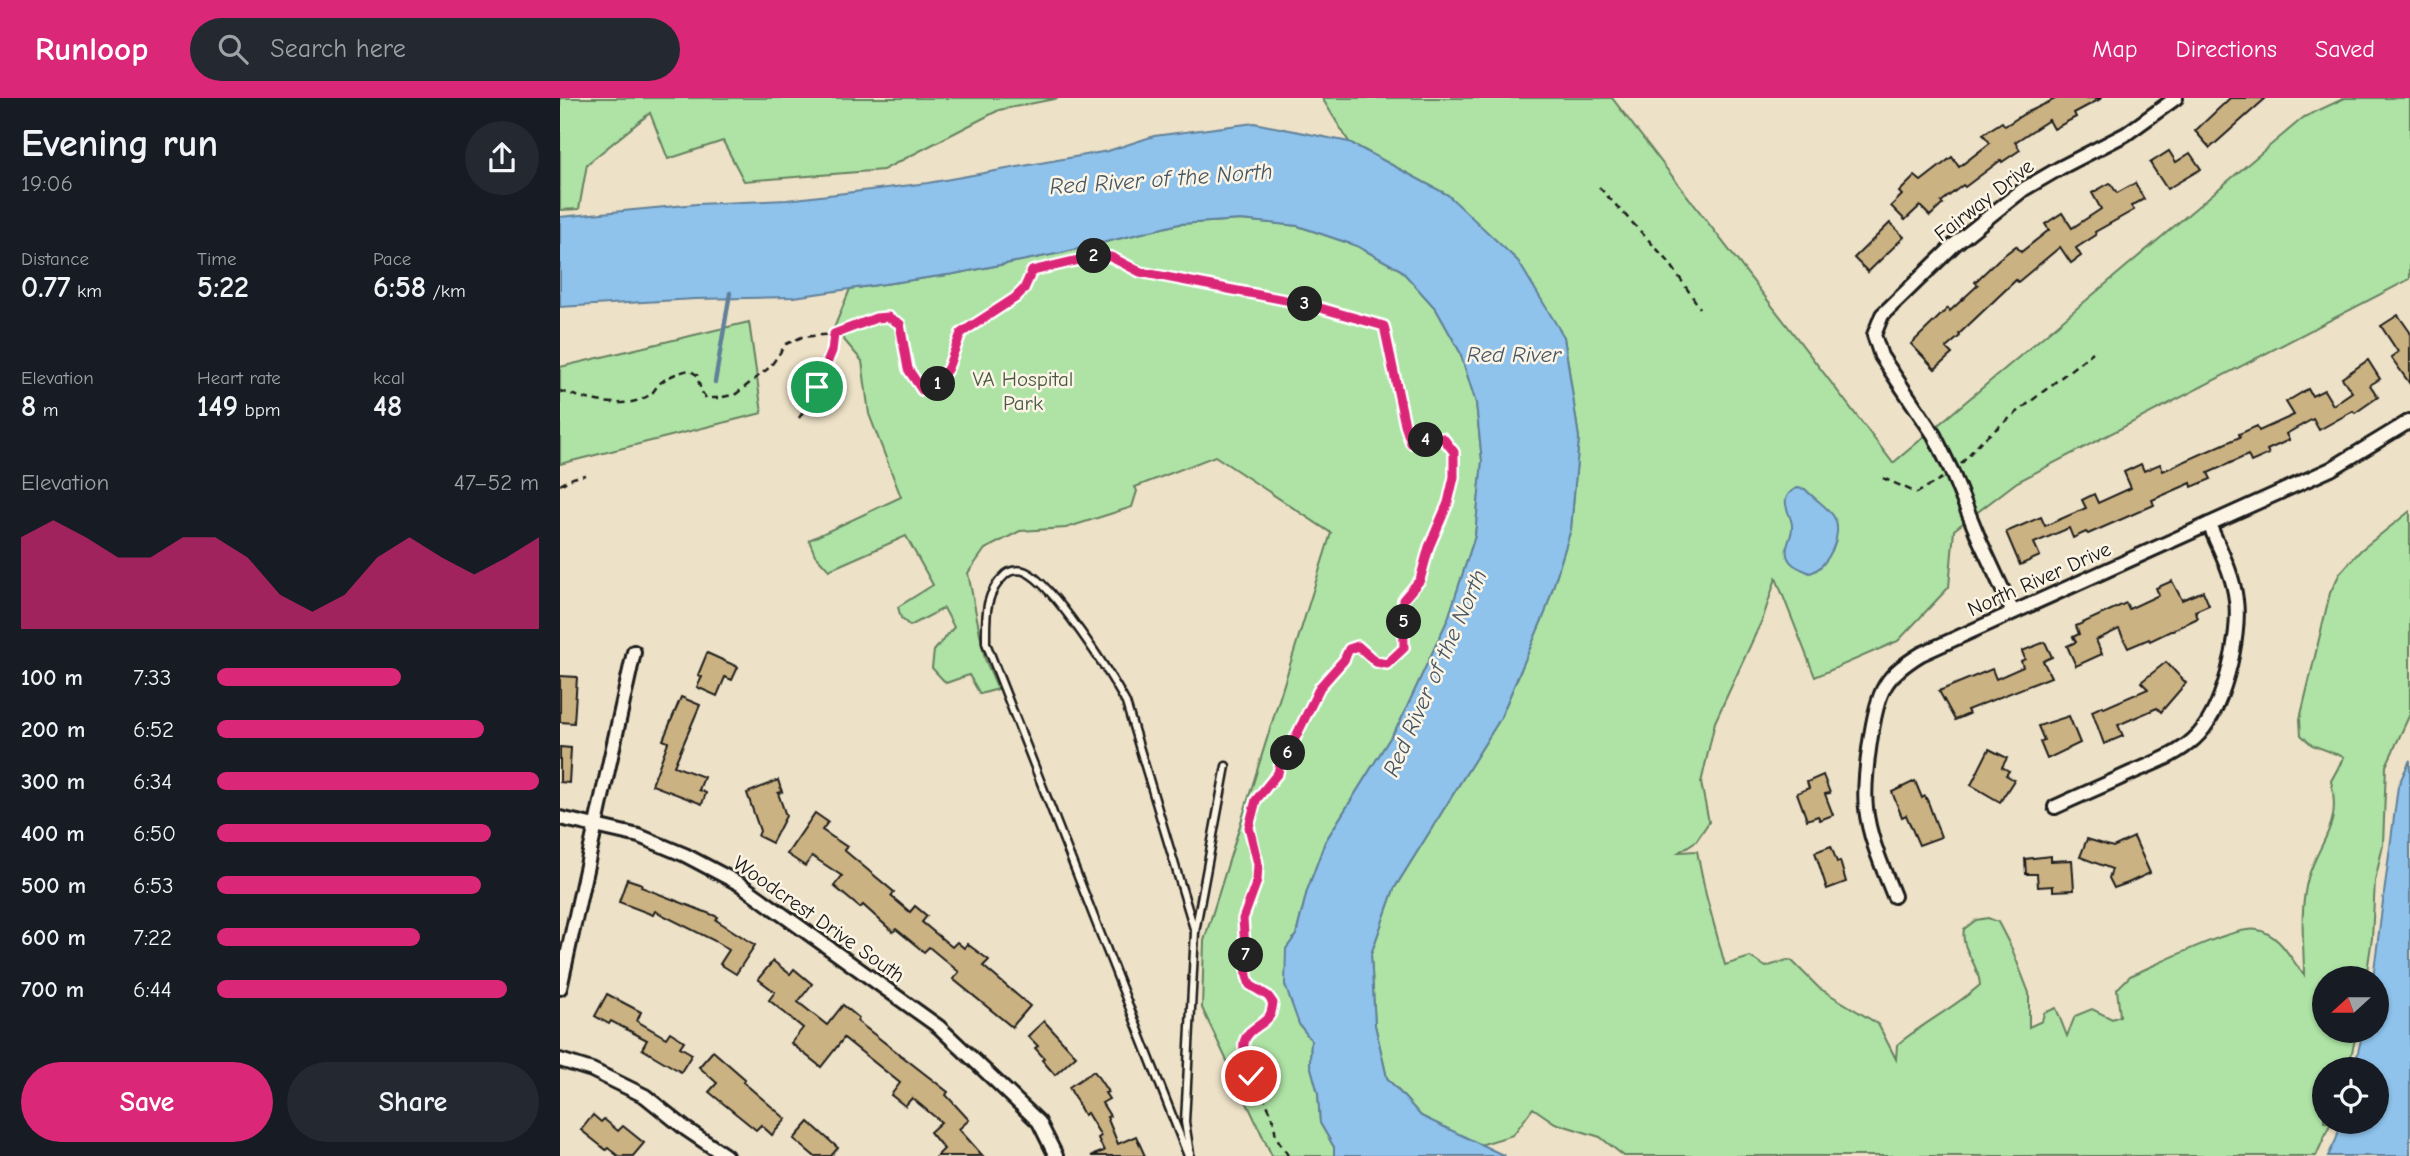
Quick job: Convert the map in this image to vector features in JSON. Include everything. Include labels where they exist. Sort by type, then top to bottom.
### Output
[{"type":"street","name":"Fairway Drive","points":[[1952,471],[1934,435],[1881,356],[1874,335],[1882,315],[1955,244],[2024,188],[2126,134],[2176,98]]},
{"type":"street","name":"North River Drive","points":[[1894,896],[1873,839],[1865,808],[1876,709],[1885,685],[1902,667],[1922,654],[2012,612],[2331,469],[2410,421]]},
{"type":"street","points":[[1952,471],[2012,612]]},
{"type":"street","points":[[2055,807],[2169,756],[2194,739],[2213,717],[2238,627],[2236,598],[2229,570],[2208,524]]},
{"type":"street","points":[[560,988],[634,652]]},
{"type":"street","name":"Woodcrest Drive South","points":[[560,818],[639,836],[685,855],[740,884],[939,1027],[1040,1122],[1056,1156]]},
{"type":"street","points":[[560,1060],[592,1070],[645,1096],[686,1129],[726,1156]]},
{"type":"lane","points":[[1189,1156],[986,643],[986,612],[993,587],[1010,571],[1025,570],[1048,588],[1114,681],[1126,703],[1195,932]]},
{"type":"lane","points":[[1189,1156],[1185,1122],[1195,932],[1226,766]]},
{"type":"path","points":[[1599,187],[1669,262],[1700,308]]},
{"type":"path","points":[[560,391],[596,401],[630,402],[650,396],[660,383],[673,374],[689,370],[697,375],[701,391],[706,398],[719,398],[736,394],[771,367],[786,344],[802,337],[834,334],[876,318],[888,317],[900,324],[908,369],[922,390],[934,389],[948,368],[961,333],[1015,298],[1024,289],[1032,271],[1096,256],[1111,257],[1140,272],[1306,304],[1384,326],[1411,443],[1443,438],[1454,452],[1454,477],[1448,503],[1429,547],[1420,580],[1403,600],[1404,648],[1387,664],[1376,662],[1358,646],[1349,649],[1344,660],[1320,687],[1280,764],[1278,773],[1256,800],[1249,827],[1258,864],[1257,881],[1243,919],[1247,976],[1250,985],[1268,996],[1273,1003],[1270,1016],[1250,1031],[1244,1040],[1244,1056],[1251,1067],[1251,1076],[1261,1089],[1270,1110],[1277,1138],[1288,1156]]},
{"type":"path","points":[[799,418],[824,373],[832,351],[834,334]]},
{"type":"path","points":[[1883,478],[1917,493],[1952,471],[1981,441],[2093,352]]},
{"type":"path","points":[[560,485],[585,475]]},
{"type":"green space","points":[[560,98],[1059,98],[999,110],[883,170],[744,181],[723,141],[668,159],[650,113],[587,164],[579,209],[560,210]]},
{"type":"green space","points":[[1322,98],[1612,98],[1893,463],[2304,117],[2345,98],[2410,98],[2410,279],[2017,482],[1954,530],[1949,587],[1898,641],[1815,677],[1776,578],[1763,618],[1715,722],[1701,783],[1709,822],[1696,841],[1679,852],[1697,851],[1725,965],[1750,957],[1766,967],[1792,961],[1819,988],[1878,1024],[1896,1059],[1897,1045],[1980,985],[1977,970],[1963,937],[1964,929],[1976,920],[1988,918],[1998,922],[2012,949],[2029,993],[2029,1027],[2042,1021],[2044,1013],[2056,1008],[2067,1036],[2075,1016],[2092,1009],[2112,1019],[2120,1016],[2117,989],[2130,976],[2232,933],[2258,930],[2273,937],[2304,975],[2305,890],[2332,822],[2334,797],[2331,781],[2344,757],[2312,745],[2301,735],[2300,719],[2330,593],[2340,573],[2361,550],[2410,511],[2410,714],[2386,766],[2383,845],[2375,881],[2368,966],[2312,966],[2312,1043],[2354,1043],[2351,1057],[2312,1057],[2312,1134],[2326,1134],[2316,1156],[1624,1156],[1600,1137],[1555,1123],[1533,1108],[1513,1135],[1480,1145],[1421,1116],[1387,1078],[1375,1025],[1371,954],[1394,889],[1500,719],[1545,613],[1571,529],[1579,438],[1564,337],[1448,195],[1349,142]]},
{"type":"green space","name":"VA Hospital Park","points":[[1241,220],[1298,226],[1357,246],[1401,270],[1436,309],[1460,352],[1476,403],[1482,461],[1475,536],[1448,619],[1400,722],[1325,842],[1307,891],[1296,935],[1286,949],[1299,1024],[1311,1040],[1310,1064],[1318,1093],[1320,1123],[1334,1147],[1334,1156],[1272,1156],[1202,1008],[1204,941],[1331,533],[1215,456],[1135,487],[1137,491],[1132,507],[1066,528],[1020,531],[985,549],[968,573],[985,659],[998,689],[980,694],[969,675],[946,683],[932,668],[934,651],[954,627],[944,608],[910,626],[901,618],[898,607],[933,585],[906,536],[829,570],[815,555],[809,540],[901,497],[869,414],[862,361],[834,328],[850,289],[954,274],[1061,253],[1179,224]]},
{"type":"green space","points":[[749,322],[762,413],[560,464],[560,367]]},
{"type":"water","name":"Red River","points":[[1254,123],[1349,142],[1448,195],[1518,261],[1564,337],[1579,438],[1571,529],[1545,613],[1500,719],[1394,889],[1371,954],[1375,1025],[1387,1078],[1421,1116],[1505,1156],[1334,1156],[1334,1147],[1320,1123],[1318,1093],[1310,1064],[1311,1040],[1299,1024],[1285,985],[1286,949],[1296,935],[1307,891],[1325,842],[1400,722],[1448,619],[1475,536],[1482,461],[1476,403],[1460,352],[1436,309],[1401,270],[1357,246],[1298,226],[1241,220],[1179,224],[1061,253],[954,274],[794,297],[695,299],[560,307],[560,217],[697,204],[787,200],[928,183],[1108,151],[1154,136]]},
{"type":"water","points":[[1797,488],[1805,489],[1825,507],[1837,524],[1833,550],[1823,565],[1810,573],[1792,563],[1787,554],[1792,526],[1786,499],[1790,492]]},
{"type":"water","points":[[2410,760],[2410,1156],[2328,1156],[2338,1134],[2389,1134],[2389,1057],[2357,1057],[2360,1043],[2389,1043],[2389,966],[2375,966],[2398,786]]},
{"type":"building","points":[[2057,98],[2102,98],[2074,113],[2076,117],[2054,129],[2049,120],[2015,142],[2020,150],[2002,162],[2001,160],[1965,187],[1963,185],[1941,202],[1943,204],[1930,216],[1920,206],[1905,220],[1891,206],[1902,195],[1899,192],[1915,176],[1921,181],[1952,157],[1959,167],[1990,143],[1983,134],[2002,122],[2005,126]]},
{"type":"building","points":[[2230,98],[2266,98],[2210,148],[2195,131]]},
{"type":"building","points":[[2169,151],[2176,162],[2190,153],[2201,169],[2167,189],[2150,163]]},
{"type":"building","points":[[2110,183],[2117,193],[2135,183],[2144,199],[2131,206],[2134,210],[2095,232],[2096,235],[2076,248],[2081,256],[2071,263],[2060,247],[2018,282],[2016,280],[1946,348],[1952,354],[1935,369],[1911,344],[1948,308],[1950,311],[1978,285],[1975,282],[1999,259],[2016,246],[2021,252],[2049,230],[2045,224],[2062,213],[2072,228],[2101,209],[2092,193]]},
{"type":"building","points":[[1890,223],[1904,237],[1868,272],[1854,258]]},
{"type":"building","points":[[2398,315],[2410,332],[2410,384],[2391,357],[2398,352],[2381,326]]},
{"type":"building","points":[[2368,360],[2380,379],[2370,385],[2378,397],[2355,413],[2353,411],[2319,430],[2313,419],[2286,434],[2289,440],[2267,450],[2269,454],[2251,462],[2248,455],[2208,473],[2211,479],[2192,487],[2191,483],[2152,500],[2154,505],[2088,534],[2086,532],[2073,538],[2069,528],[2034,543],[2040,556],[2020,565],[2006,532],[2041,517],[2045,526],[2086,508],[2082,500],[2094,494],[2098,503],[2131,488],[2124,472],[2141,464],[2144,471],[2160,464],[2163,471],[2240,437],[2239,434],[2257,426],[2259,431],[2294,415],[2286,402],[2308,389],[2312,396],[2324,390],[2333,405],[2352,392],[2342,378]]},
{"type":"building","points":[[2172,581],[2182,600],[2203,591],[2209,605],[2195,611],[2198,618],[2150,641],[2149,639],[2128,648],[2119,629],[2096,640],[2102,654],[2076,666],[2067,646],[2076,642],[2073,637],[2079,634],[2076,626],[2126,603],[2129,609],[2159,595],[2156,588]]},
{"type":"building","points":[[2045,642],[2052,657],[2043,661],[2051,677],[1967,710],[1969,714],[1955,720],[1939,691],[1992,669],[1996,679],[2023,667],[2021,661],[2025,659],[2022,651]]},
{"type":"building","points":[[707,653],[738,667],[732,680],[725,677],[717,696],[697,687],[702,677],[698,675]]},
{"type":"building","points":[[2166,662],[2186,683],[2161,712],[2157,708],[2118,725],[2123,736],[2104,744],[2092,711],[2148,689],[2141,682]]},
{"type":"building","points":[[560,676],[577,677],[574,723],[560,722]]},
{"type":"building","points":[[681,697],[700,705],[674,766],[704,777],[699,790],[706,793],[702,804],[652,785],[668,742],[663,740]]},
{"type":"building","points":[[2069,716],[2080,743],[2047,759],[2040,742],[2044,740],[2038,726]]},
{"type":"building","points":[[560,747],[571,748],[569,783],[560,782]]},
{"type":"building","points":[[1989,749],[2007,758],[2002,767],[2009,771],[2006,775],[2014,780],[2000,802],[1971,785]]},
{"type":"building","points":[[1823,775],[1830,793],[1825,794],[1833,815],[1820,820],[1818,816],[1807,820],[1797,793],[1809,788],[1807,782]]},
{"type":"building","points":[[778,780],[782,792],[778,793],[786,816],[772,843],[758,836],[760,831],[747,793]]},
{"type":"building","points":[[1915,781],[1922,798],[1925,796],[1928,802],[1941,837],[1919,845],[1906,815],[1902,817],[1892,792]]},
{"type":"building","points":[[815,813],[828,822],[822,830],[847,847],[844,850],[894,892],[891,896],[910,912],[915,906],[927,916],[922,922],[952,947],[957,942],[964,948],[967,944],[989,960],[983,966],[1030,1006],[1012,1027],[953,979],[959,972],[929,947],[924,952],[896,929],[893,932],[863,905],[860,908],[834,886],[842,876],[812,856],[805,866],[787,854]]},
{"type":"building","points":[[2134,837],[2150,873],[2128,883],[2114,888],[2109,878],[2112,869],[2080,857],[2087,839],[2113,847]]},
{"type":"building","points":[[1831,846],[1837,862],[1840,861],[1846,882],[1827,889],[1815,852]]},
{"type":"building","points":[[2051,856],[2051,861],[2072,860],[2074,890],[2053,891],[2053,886],[2038,887],[2037,874],[2026,874],[2025,859]]},
{"type":"building","points":[[627,879],[718,917],[716,920],[755,945],[736,974],[720,964],[729,950],[715,941],[655,911],[653,915],[619,902]]},
{"type":"building","points":[[773,961],[790,974],[794,969],[812,984],[798,1002],[827,1025],[843,1005],[859,1018],[857,1021],[948,1092],[946,1095],[969,1120],[959,1129],[983,1156],[937,1156],[944,1149],[930,1132],[941,1122],[912,1098],[905,1106],[891,1095],[900,1083],[844,1038],[821,1067],[791,1043],[803,1028],[769,1000],[775,992],[758,979]]},
{"type":"building","points":[[607,994],[641,1012],[637,1021],[666,1038],[670,1032],[684,1041],[680,1047],[692,1054],[681,1072],[642,1049],[647,1040],[611,1021],[609,1024],[595,1016]]},
{"type":"building","points":[[1044,1021],[1076,1056],[1055,1075],[1042,1060],[1044,1058],[1035,1048],[1038,1046],[1028,1036]]},
{"type":"building","points":[[713,1051],[745,1079],[743,1082],[786,1119],[772,1135],[761,1125],[756,1130],[709,1092],[717,1083],[699,1067]]},
{"type":"building","points":[[1094,1071],[1108,1092],[1105,1093],[1109,1099],[1102,1103],[1110,1116],[1107,1117],[1118,1144],[1136,1136],[1145,1156],[1091,1156],[1104,1151],[1098,1138],[1101,1136],[1087,1113],[1084,1115],[1069,1087]]},
{"type":"building","points":[[593,1115],[601,1122],[604,1119],[618,1131],[623,1126],[644,1143],[633,1156],[618,1156],[608,1148],[606,1150],[581,1130]]},
{"type":"building","points":[[809,1122],[838,1148],[831,1156],[814,1156],[794,1139]]},
{"type":"waterway","points":[[715,382],[730,293]]},
{"type":"route","points":[[817,387],[832,351],[834,334],[876,318],[888,317],[900,324],[908,369],[922,390],[934,389],[948,368],[961,333],[1015,298],[1024,289],[1032,271],[1096,256],[1111,257],[1140,272],[1306,304],[1384,326],[1411,443],[1443,438],[1454,452],[1454,477],[1448,503],[1429,547],[1420,580],[1403,600],[1404,648],[1387,664],[1376,662],[1358,646],[1349,649],[1344,660],[1320,687],[1280,764],[1278,773],[1256,800],[1249,827],[1258,864],[1257,881],[1243,919],[1247,976],[1250,985],[1268,996],[1273,1003],[1270,1016],[1250,1031],[1244,1040],[1244,1056],[1251,1067],[1251,1076]]},
{"type":"water label","name":"Red River of the North","points":[[1161,179]]},
{"type":"water label","name":"Red River of the North","points":[[1435,673]]}]
